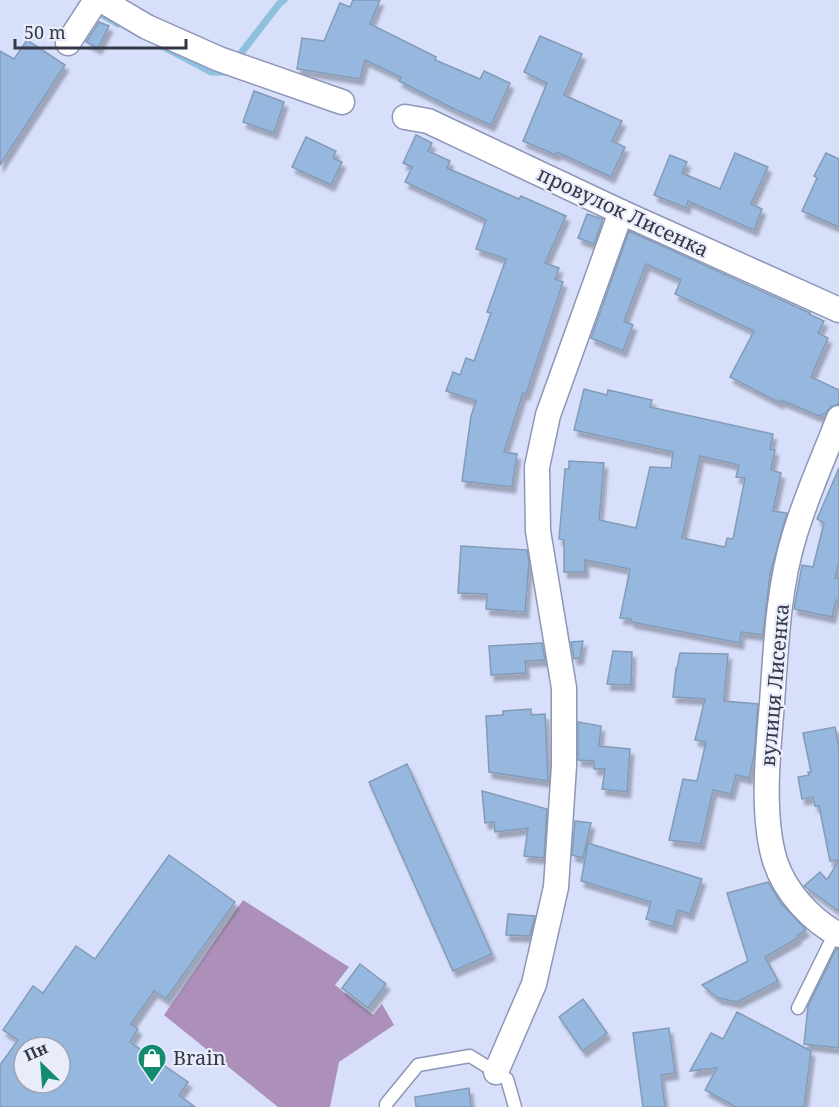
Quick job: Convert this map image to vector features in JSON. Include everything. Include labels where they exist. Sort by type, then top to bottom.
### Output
[{"type":"street","points":[[68,44],[96,0]]},
{"type":"street","points":[[101,0],[147,27],[242,69],[342,102]]},
{"type":"street","name":"провулок Лисенка","points":[[405,117],[428,121],[621,212],[839,310]]},
{"type":"street","points":[[496,1072],[534,984],[557,876],[564,766],[564,688],[538,531],[537,467],[548,415],[621,212]]},
{"type":"street","name":"вулиця Лисенка","points":[[837,934],[812,916],[790,891],[775,862],[769,831],[768,762],[778,615],[794,538],[839,418]]},
{"type":"lane","points":[[798,1008],[837,934]]},
{"type":"lane","points":[[386,1107],[386,1104],[418,1065],[470,1056],[507,1079],[515,1107]]},
{"type":"shaded area","points":[[243,900],[349,967],[335,985],[373,1015],[382,1004],[394,1025],[339,1062],[330,1107],[278,1107],[164,1015]]},
{"type":"building","points":[[353,0],[380,0],[370,24],[436,57],[435,60],[480,79],[484,71],[510,83],[491,125],[399,81],[401,77],[365,60],[360,79],[297,69],[302,38],[324,41],[340,3],[350,7]]},
{"type":"building","points":[[99,22],[109,26],[98,48],[86,42]]},
{"type":"building","points":[[540,36],[582,54],[564,95],[622,121],[612,141],[625,147],[611,177],[557,152],[556,155],[523,141],[547,83],[524,72]]},
{"type":"building","points":[[27,40],[65,65],[0,165],[0,51],[14,59]]},
{"type":"building","points":[[254,91],[284,102],[274,133],[243,122]]},
{"type":"building","points":[[416,135],[432,143],[428,151],[450,161],[447,168],[519,199],[521,196],[566,216],[545,263],[559,268],[555,279],[563,282],[504,452],[517,454],[512,487],[462,481],[471,416],[476,401],[446,391],[453,372],[460,375],[466,358],[474,361],[491,313],[487,312],[506,259],[476,249],[486,220],[405,182],[412,167],[403,163]]},
{"type":"building","points":[[306,137],[336,151],[333,158],[342,162],[331,185],[292,167]]},
{"type":"building","points":[[735,153],[768,167],[751,204],[762,209],[754,230],[688,201],[686,208],[654,195],[670,155],[687,162],[682,173],[720,189]]},
{"type":"building","points":[[826,153],[839,159],[839,227],[802,211],[817,178],[814,176]]},
{"type":"building","points":[[587,214],[603,219],[594,244],[578,238]]},
{"type":"building","points":[[629,231],[824,321],[818,333],[828,338],[811,377],[839,390],[839,404],[819,416],[781,400],[780,403],[730,377],[754,331],[675,294],[681,280],[646,264],[624,321],[633,325],[623,351],[591,338]]},
{"type":"building","points":[[584,389],[607,395],[608,390],[652,400],[650,407],[773,434],[770,449],[775,450],[771,470],[781,473],[773,511],[787,513],[770,574],[763,635],[741,632],[740,643],[631,622],[631,619],[620,618],[630,569],[585,560],[585,572],[564,572],[564,540],[559,539],[565,469],[569,469],[569,461],[604,463],[599,520],[636,528],[650,467],[671,468],[673,452],[574,430]],"holes":[[[700,456],[739,465],[736,477],[745,478],[733,539],[727,538],[725,547],[682,538]]]},
{"type":"building","points":[[839,468],[839,562],[835,578],[839,578],[839,601],[836,600],[832,617],[794,609],[802,565],[813,567],[824,523],[817,519]]},
{"type":"building","points":[[461,546],[527,550],[529,562],[525,612],[486,609],[487,594],[458,593]]},
{"type":"building","points":[[583,641],[580,658],[574,659],[571,642]]},
{"type":"building","points":[[542,643],[545,660],[525,661],[526,673],[491,675],[489,646]]},
{"type":"building","points":[[613,651],[632,652],[631,685],[607,684]]},
{"type":"building","points":[[680,653],[728,654],[724,701],[758,704],[754,756],[749,778],[736,775],[731,794],[713,790],[701,844],[669,840],[683,779],[697,781],[706,742],[695,740],[705,699],[673,697]]},
{"type":"building","points":[[531,709],[531,715],[545,714],[548,781],[489,772],[486,716],[503,715],[503,711]]},
{"type":"building","points":[[578,722],[601,726],[599,746],[630,749],[627,792],[602,789],[605,769],[594,769],[594,761],[578,760]]},
{"type":"building","points":[[835,727],[839,747],[839,860],[830,861],[819,806],[815,806],[813,797],[802,799],[798,777],[809,775],[808,772],[811,772],[803,733]]},
{"type":"building","points":[[407,764],[492,954],[453,971],[369,782]]},
{"type":"building","points":[[482,791],[547,809],[544,858],[524,856],[528,828],[495,832],[494,822],[485,823]]},
{"type":"building","points":[[575,821],[591,823],[583,858],[572,855]]},
{"type":"building","points":[[588,843],[702,879],[690,914],[678,910],[673,927],[646,919],[651,902],[581,881]]},
{"type":"building","points":[[169,855],[235,902],[166,999],[154,991],[131,1024],[138,1029],[130,1042],[188,1082],[179,1095],[195,1107],[0,1107],[0,1065],[12,1048],[12,1095],[72,1095],[72,1035],[12,1036],[3,1030],[33,986],[43,993],[76,946],[95,959]]},
{"type":"building","points":[[839,860],[839,911],[804,886],[820,872],[827,880]]},
{"type":"building","points":[[768,882],[781,903],[806,930],[797,936],[798,938],[765,957],[778,981],[737,1002],[718,998],[702,985],[748,961],[727,893]]},
{"type":"building","points":[[508,914],[535,916],[530,936],[506,935]]},
{"type":"building","points":[[836,949],[839,949],[839,1048],[804,1044],[808,1006]]},
{"type":"building","points":[[360,964],[386,984],[368,1008],[342,988]]},
{"type":"building","points":[[583,999],[607,1033],[583,1051],[559,1017]]},
{"type":"building","points":[[737,1012],[811,1051],[804,1107],[736,1107],[705,1090],[717,1068],[690,1071],[711,1033],[723,1039]]},
{"type":"building","points":[[669,1028],[675,1073],[661,1075],[665,1107],[643,1107],[633,1033]]},
{"type":"building","points":[[469,1088],[471,1107],[416,1107],[415,1097]]},
{"type":"waterway","points":[[235,61],[284,0]]},
{"type":"waterway","points":[[104,16],[118,24]]},
{"type":"waterway","points":[[160,45],[211,72],[226,72]]},
{"type":"place","name":"Brain","points":[[152,1084]]}]
